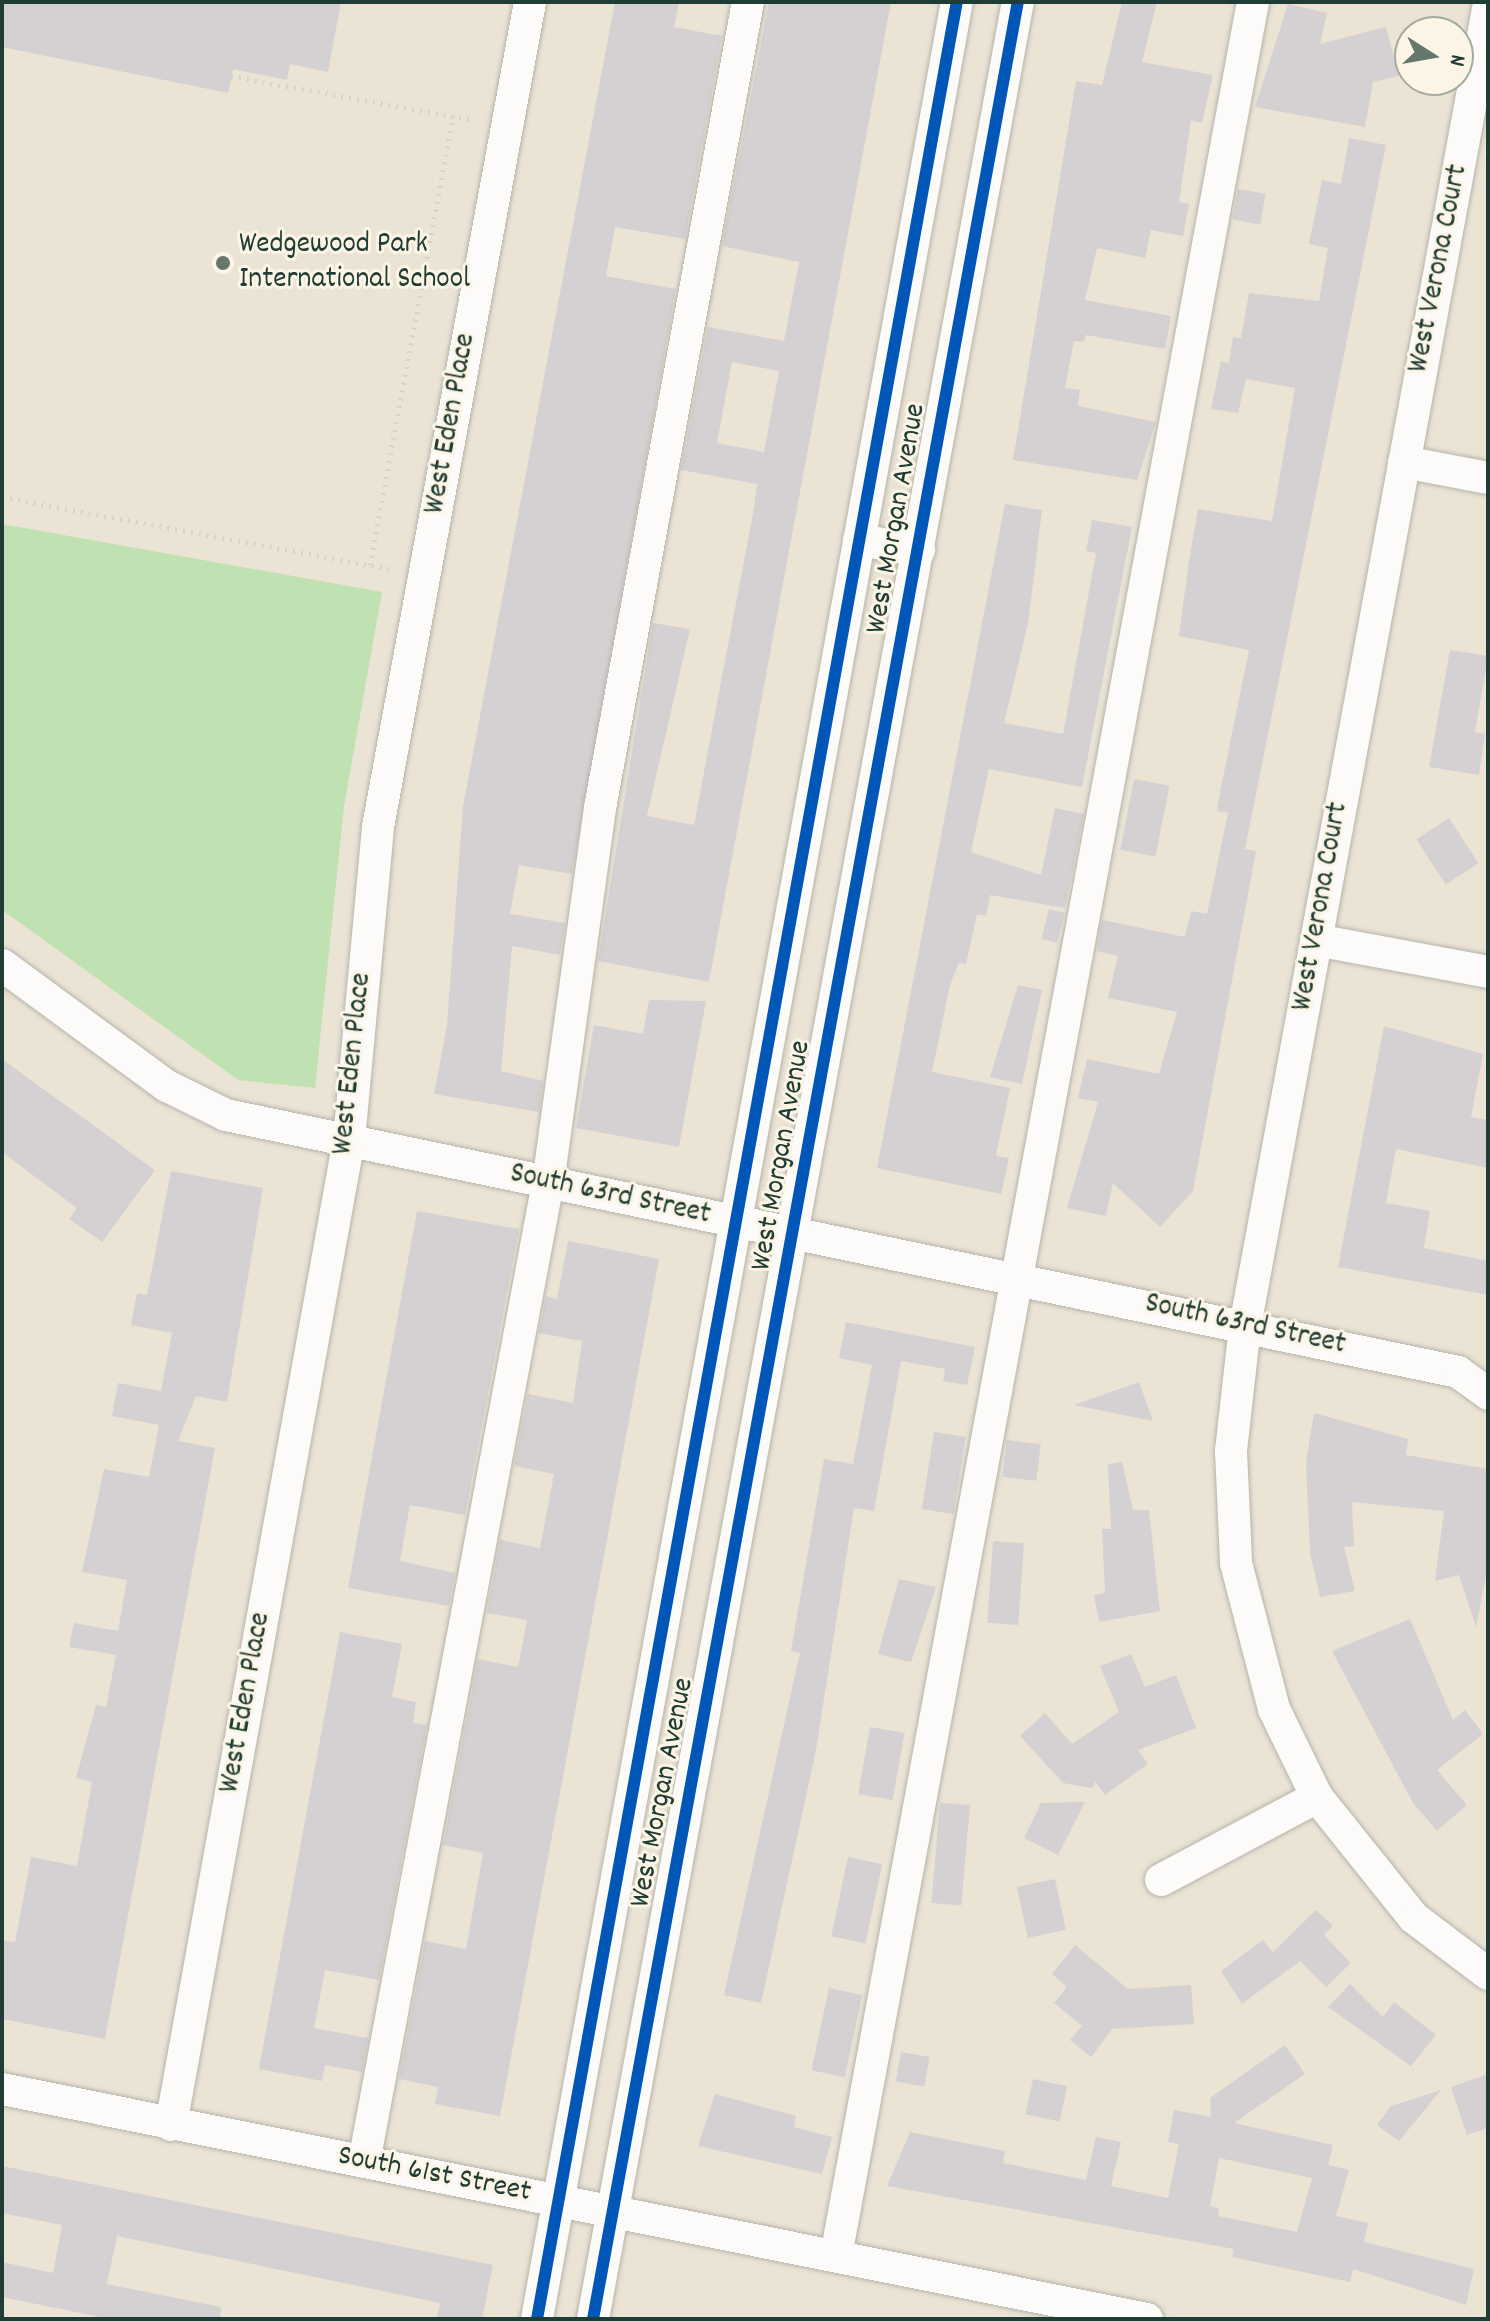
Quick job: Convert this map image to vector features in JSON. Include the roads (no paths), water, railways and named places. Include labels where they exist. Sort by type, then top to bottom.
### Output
[{"type":"street","name":"West Eden Place","points":[[171,2125],[349,1140],[378,827],[530,2]]},
{"type":"street","points":[[364,2162],[548,1183],[600,808],[748,2]]},
{"type":"street","name":"West Morgan Avenue","points":[[537,2319],[957,2]]},
{"type":"street","name":"West Morgan Avenue","points":[[593,2319],[795,1234],[1018,2]]},
{"type":"street","points":[[836,2256],[1014,1277],[1253,2]]},
{"type":"street","name":"West Verona Court","points":[[1488,9],[1245,1326],[1231,1451],[1236,1563],[1274,1709],[1317,1797],[1414,1918],[1488,1974]]},
{"type":"street","points":[[1404,462],[1488,478]]},
{"type":"street","points":[[859,540],[919,550]]},
{"type":"street","points":[[1316,940],[1488,972]]},
{"type":"street","name":"South 63rd Street","points":[[2,965],[197,1105],[735,1223],[1014,1277],[1458,1372],[1488,1394]]},
{"type":"street","points":[[1161,1880],[1317,1797]]},
{"type":"street","name":"South 61st Street","points":[[2,2089],[1147,2319]]},
{"type":"place","name":"Wedgewood Park International School","points":[[223,263]]}]
